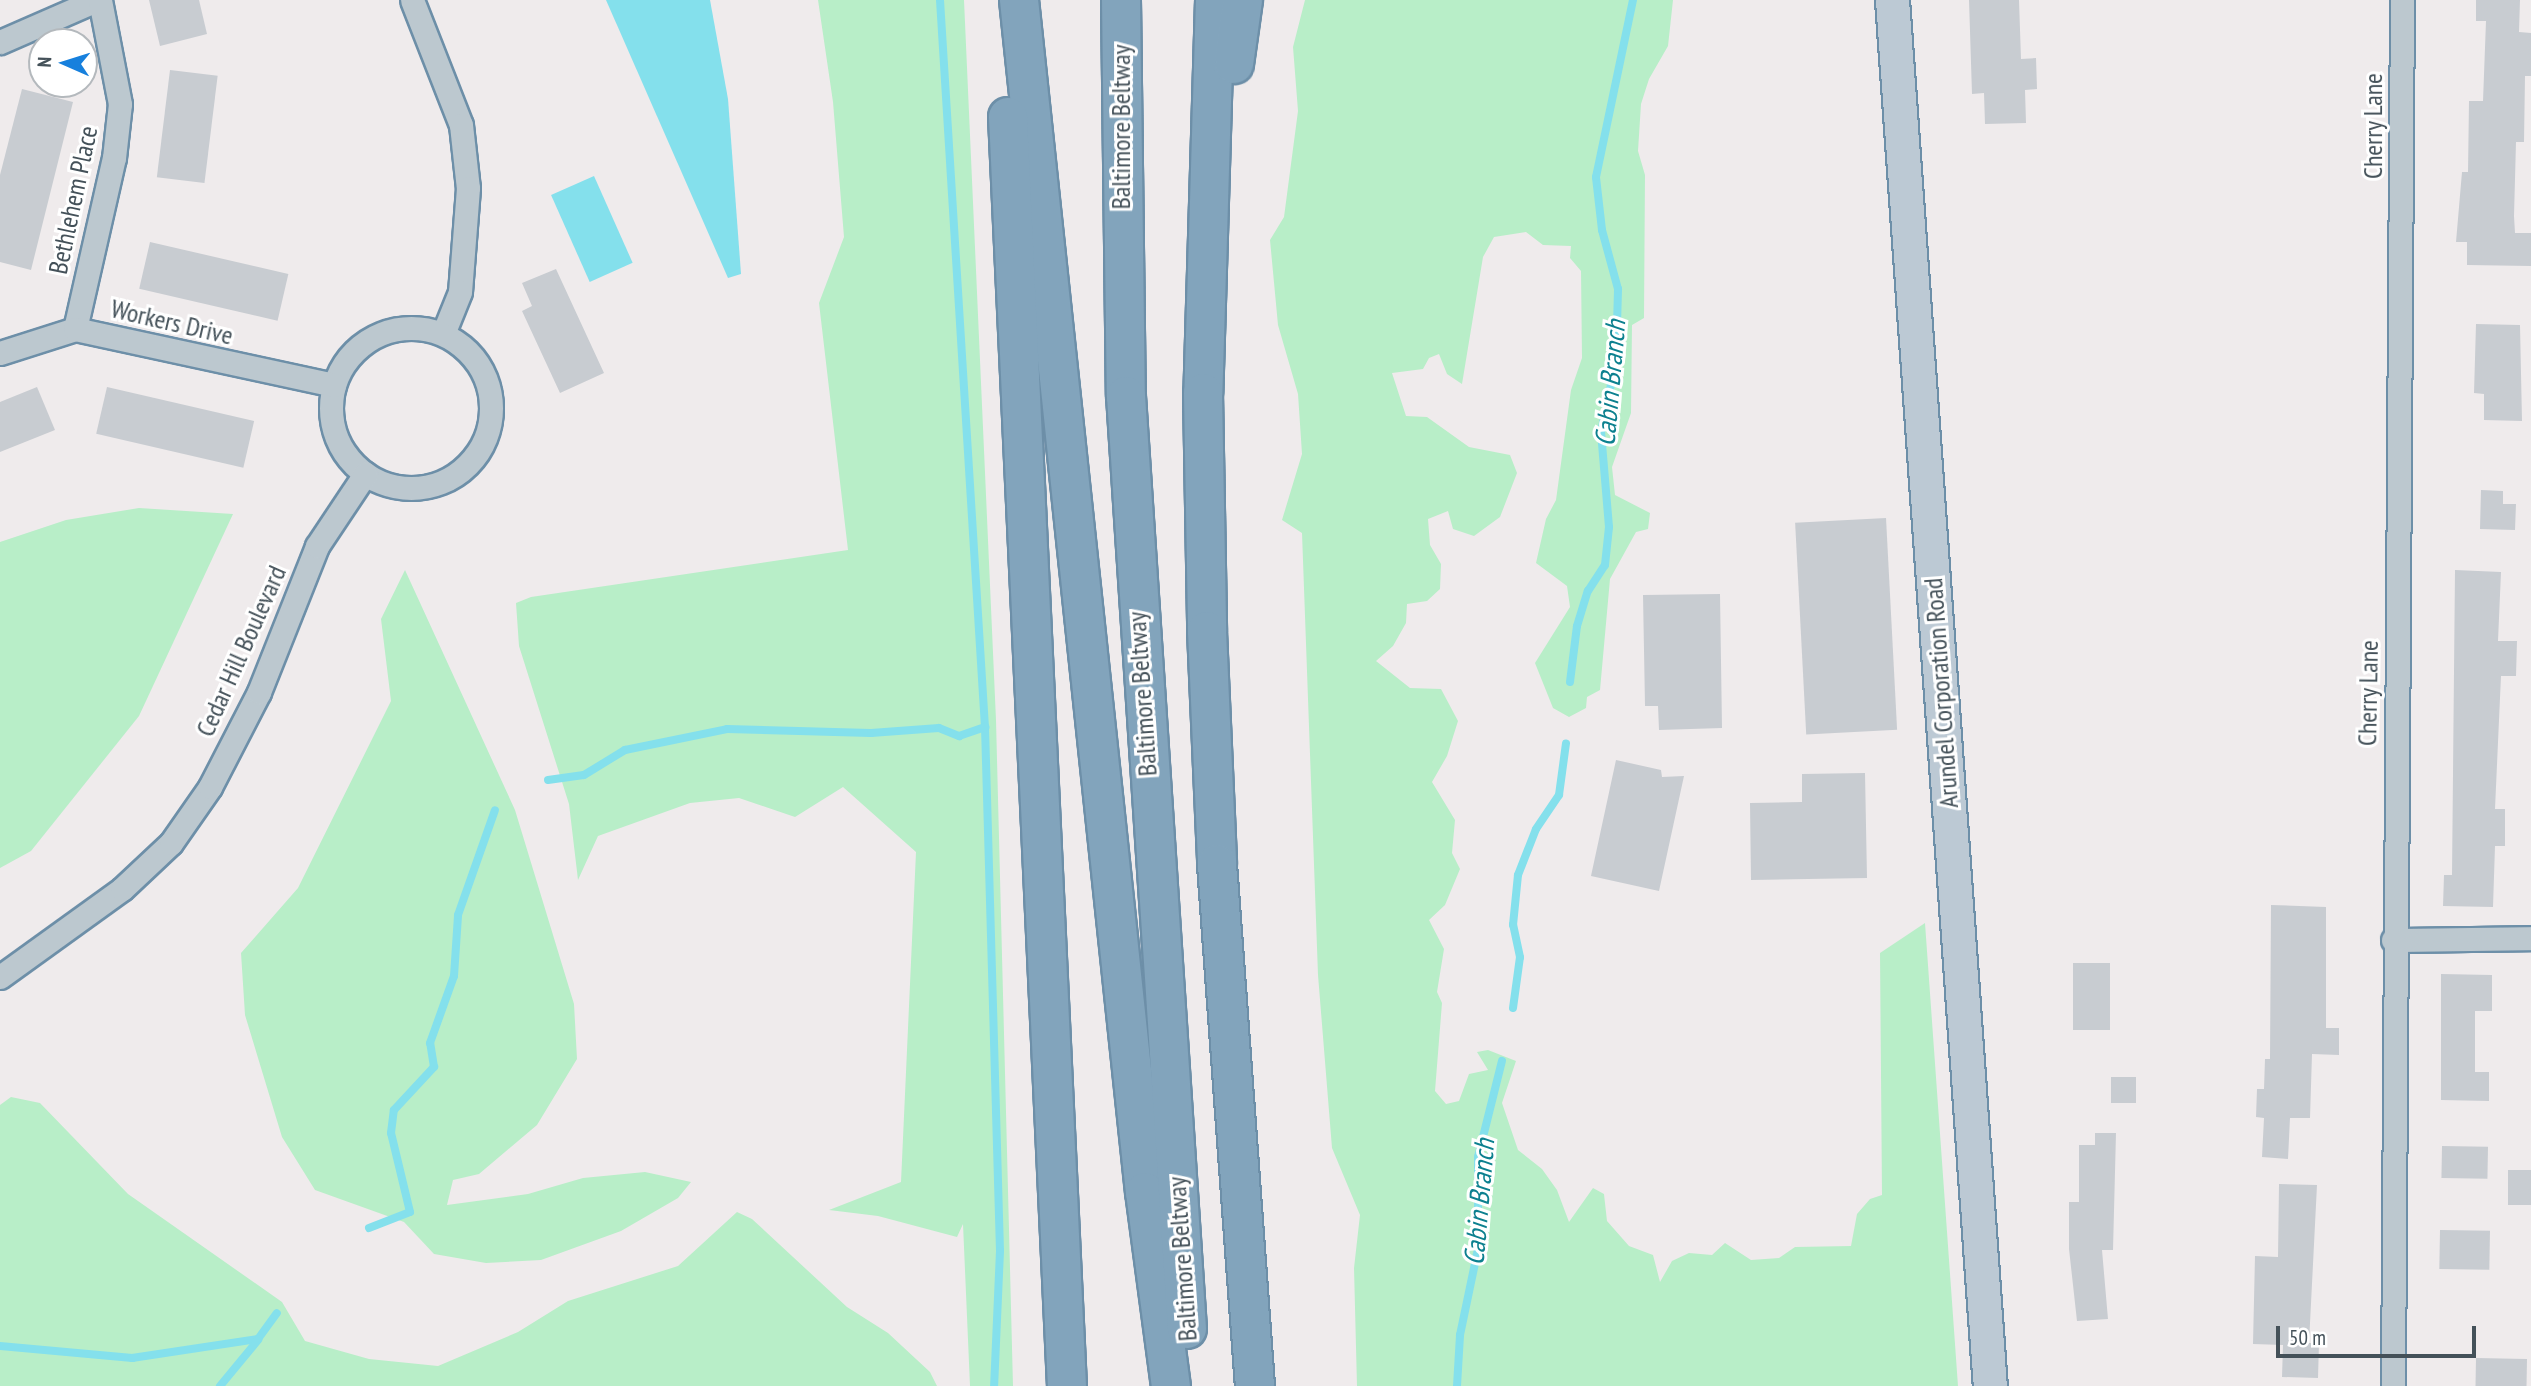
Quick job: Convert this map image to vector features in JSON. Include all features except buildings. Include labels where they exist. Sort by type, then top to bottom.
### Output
[{"type":"highway","points":[[1002,0],[1067,1386]]},
{"type":"highway","points":[[1019,0],[1145,1192],[1171,1386]]},
{"type":"highway","name":"Baltimore Beltway","points":[[1121,0],[1120,142],[1134,561],[1191,1386]]},
{"type":"highway","points":[[1215,0],[1203,393],[1217,864],[1255,1386]]},
{"type":"highway","points":[[1203,393],[1243,0]]},
{"type":"street","points":[[0,42],[98,0]]},
{"type":"street","name":"Bethlehem Place","points":[[75,329],[114,158],[120,104],[98,0]]},
{"type":"street","points":[[412,0],[461,125],[468,188],[460,292],[443,334]]},
{"type":"street","name":"Arundel Corporation Road","points":[[1892,0],[1990,1386]]},
{"type":"street","name":"Cherry Lane","points":[[2393,1386],[2393,940],[2402,0]]},
{"type":"street","points":[[400,328],[443,334],[470,352],[484,372],[491,397],[491,423],[482,447],[467,467],[446,481],[422,488],[397,488],[365,474],[339,444],[331,420],[334,386],[355,350],[375,335],[400,328]]},
{"type":"street","name":"Workers Drive","points":[[0,353],[75,329],[334,386]]},
{"type":"street","name":"Cedar Hill Boulevard","points":[[0,977],[122,889],[171,843],[210,787],[259,692],[317,546],[365,474]]},
{"type":"street","points":[[2393,940],[2531,938]]},
{"type":"green space","points":[[818,0],[964,0],[996,720],[1013,1386],[970,1386],[963,1224],[957,1237],[878,1216],[829,1210],[901,1182],[916,852],[843,787],[795,817],[739,798],[690,803],[598,836],[578,880],[569,804],[519,646],[516,603],[531,597],[848,550],[819,303],[844,237],[833,102]]},
{"type":"green space","points":[[1305,0],[1673,0],[1668,46],[1649,79],[1641,104],[1638,151],[1645,175],[1644,318],[1632,325],[1631,413],[1612,467],[1615,495],[1650,513],[1648,529],[1636,532],[1610,579],[1600,690],[1587,697],[1586,708],[1569,717],[1553,708],[1535,663],[1570,607],[1567,586],[1536,563],[1546,519],[1556,500],[1571,390],[1582,358],[1581,271],[1570,258],[1571,246],[1543,245],[1526,232],[1494,237],[1483,257],[1462,384],[1447,374],[1439,354],[1429,358],[1423,369],[1392,373],[1406,416],[1427,417],[1469,447],[1510,455],[1517,473],[1500,517],[1474,536],[1453,529],[1448,511],[1428,519],[1430,545],[1441,564],[1440,589],[1427,601],[1407,604],[1406,623],[1393,646],[1376,661],[1410,688],[1441,689],[1458,721],[1447,756],[1432,782],[1455,820],[1452,853],[1460,869],[1445,905],[1429,920],[1444,949],[1437,992],[1442,1003],[1435,1091],[1446,1104],[1459,1101],[1469,1074],[1488,1070],[1477,1052],[1488,1050],[1516,1061],[1502,1103],[1518,1150],[1542,1169],[1557,1190],[1569,1222],[1593,1188],[1604,1194],[1607,1221],[1629,1246],[1653,1255],[1660,1282],[1672,1261],[1689,1253],[1712,1255],[1725,1243],[1751,1260],[1779,1258],[1795,1247],[1851,1246],[1857,1214],[1870,1199],[1882,1195],[1880,953],[1925,923],[1958,1386],[1357,1386],[1354,1268],[1360,1215],[1332,1148],[1318,975],[1302,533],[1282,520],[1302,454],[1298,394],[1278,325],[1270,240],[1284,217],[1298,111],[1293,47]]},
{"type":"green space","points":[[139,508],[233,514],[139,716],[31,851],[0,868],[0,542],[66,520]]},
{"type":"green space","points":[[405,570],[515,810],[574,1004],[577,1059],[537,1125],[479,1174],[453,1180],[447,1205],[528,1194],[583,1178],[645,1172],[691,1182],[678,1198],[621,1231],[541,1260],[486,1263],[434,1254],[404,1222],[315,1190],[282,1137],[245,1015],[241,953],[298,888],[391,701],[381,619]]},
{"type":"green space","points":[[11,1097],[40,1103],[128,1194],[282,1302],[305,1341],[369,1359],[438,1366],[518,1332],[568,1301],[678,1266],[737,1212],[752,1219],[847,1307],[888,1333],[930,1372],[937,1386],[0,1386],[0,1105]]},
{"type":"water","points":[[606,0],[710,0],[728,99],[741,274],[728,278]]},
{"type":"water","points":[[594,176],[633,263],[590,282],[551,195]]},
{"type":"waterway","points":[[940,0],[985,727],[1000,1251],[994,1386]]},
{"type":"waterway","name":"Cabin Branch","points":[[1570,682],[1577,626],[1588,591],[1605,565],[1609,527],[1601,432],[1616,361],[1618,289],[1602,230],[1596,177],[1633,0]]},
{"type":"waterway","points":[[548,780],[584,775],[625,750],[727,729],[871,733],[939,728],[959,736],[985,727]]},
{"type":"waterway","name":"Cabin Branch","points":[[1513,1008],[1520,957],[1513,925],[1518,875],[1536,829],[1559,795],[1566,743]]},
{"type":"waterway","points":[[369,1228],[410,1212],[391,1133],[394,1110],[434,1067],[430,1043],[454,976],[458,915],[495,810]]},
{"type":"waterway","name":"Cabin Branch","points":[[1457,1386],[1460,1335],[1478,1249],[1478,1157],[1502,1061]]},
{"type":"waterway","points":[[0,1346],[132,1358],[258,1339],[277,1313]]},
{"type":"waterway","points":[[220,1386],[258,1340]]}]
